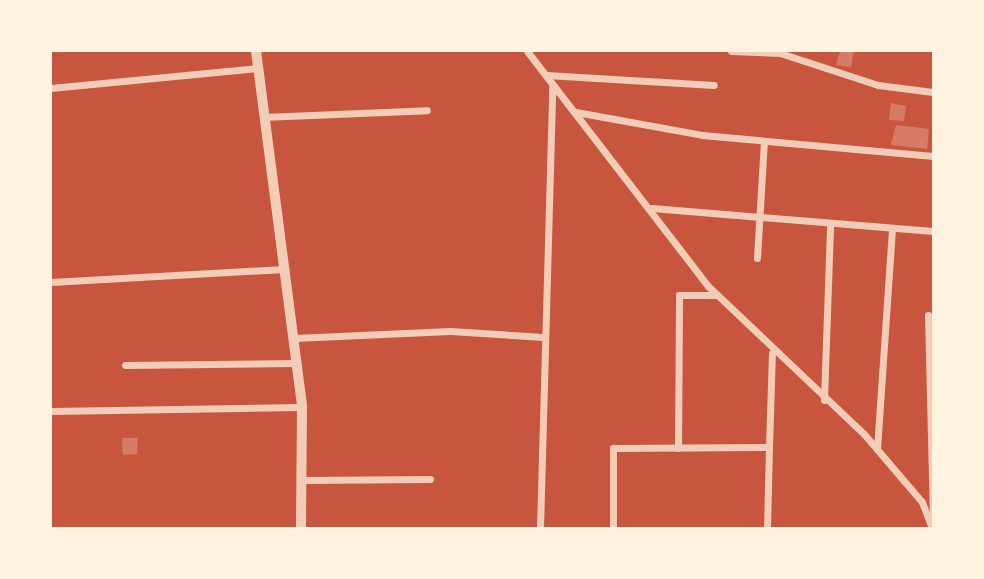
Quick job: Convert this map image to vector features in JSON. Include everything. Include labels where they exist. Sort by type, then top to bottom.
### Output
[{"type":"street","points":[[256,51],[262,117],[302,407],[301,528]]},
{"type":"street","points":[[527,51],[652,208],[715,295],[772,353],[877,450],[933,518]]},
{"type":"street","points":[[731,51],[780,53],[878,85],[933,92]]},
{"type":"street","points":[[51,88],[257,68]]},
{"type":"street","points":[[546,75],[714,85]]},
{"type":"street","points":[[540,528],[543,337],[552,85]]},
{"type":"street","points":[[262,117],[427,110]]},
{"type":"street","points":[[576,112],[764,141],[933,156]]},
{"type":"street","points":[[757,258],[764,141]]},
{"type":"street","points":[[652,208],[933,232]]},
{"type":"street","points":[[824,400],[830,224]]},
{"type":"street","points":[[877,450],[892,229]]},
{"type":"street","points":[[51,282],[284,269]]},
{"type":"street","points":[[678,448],[679,295],[715,295]]},
{"type":"street","points":[[928,316],[932,528]]},
{"type":"street","points":[[294,338],[450,331],[543,337]]},
{"type":"street","points":[[767,528],[772,353]]},
{"type":"street","points":[[125,365],[297,363]]},
{"type":"street","points":[[51,411],[302,407]]},
{"type":"street","points":[[613,528],[613,448],[769,447]]},
{"type":"street","points":[[302,480],[430,479]]},
{"type":"building","points":[[840,51],[854,51],[851,67],[836,65]]},
{"type":"building","points":[[891,103],[906,106],[904,121],[889,120]]},
{"type":"building","points":[[896,125],[929,129],[927,149],[891,145]]},
{"type":"building","points":[[122,438],[138,438],[137,454],[123,455]]}]
